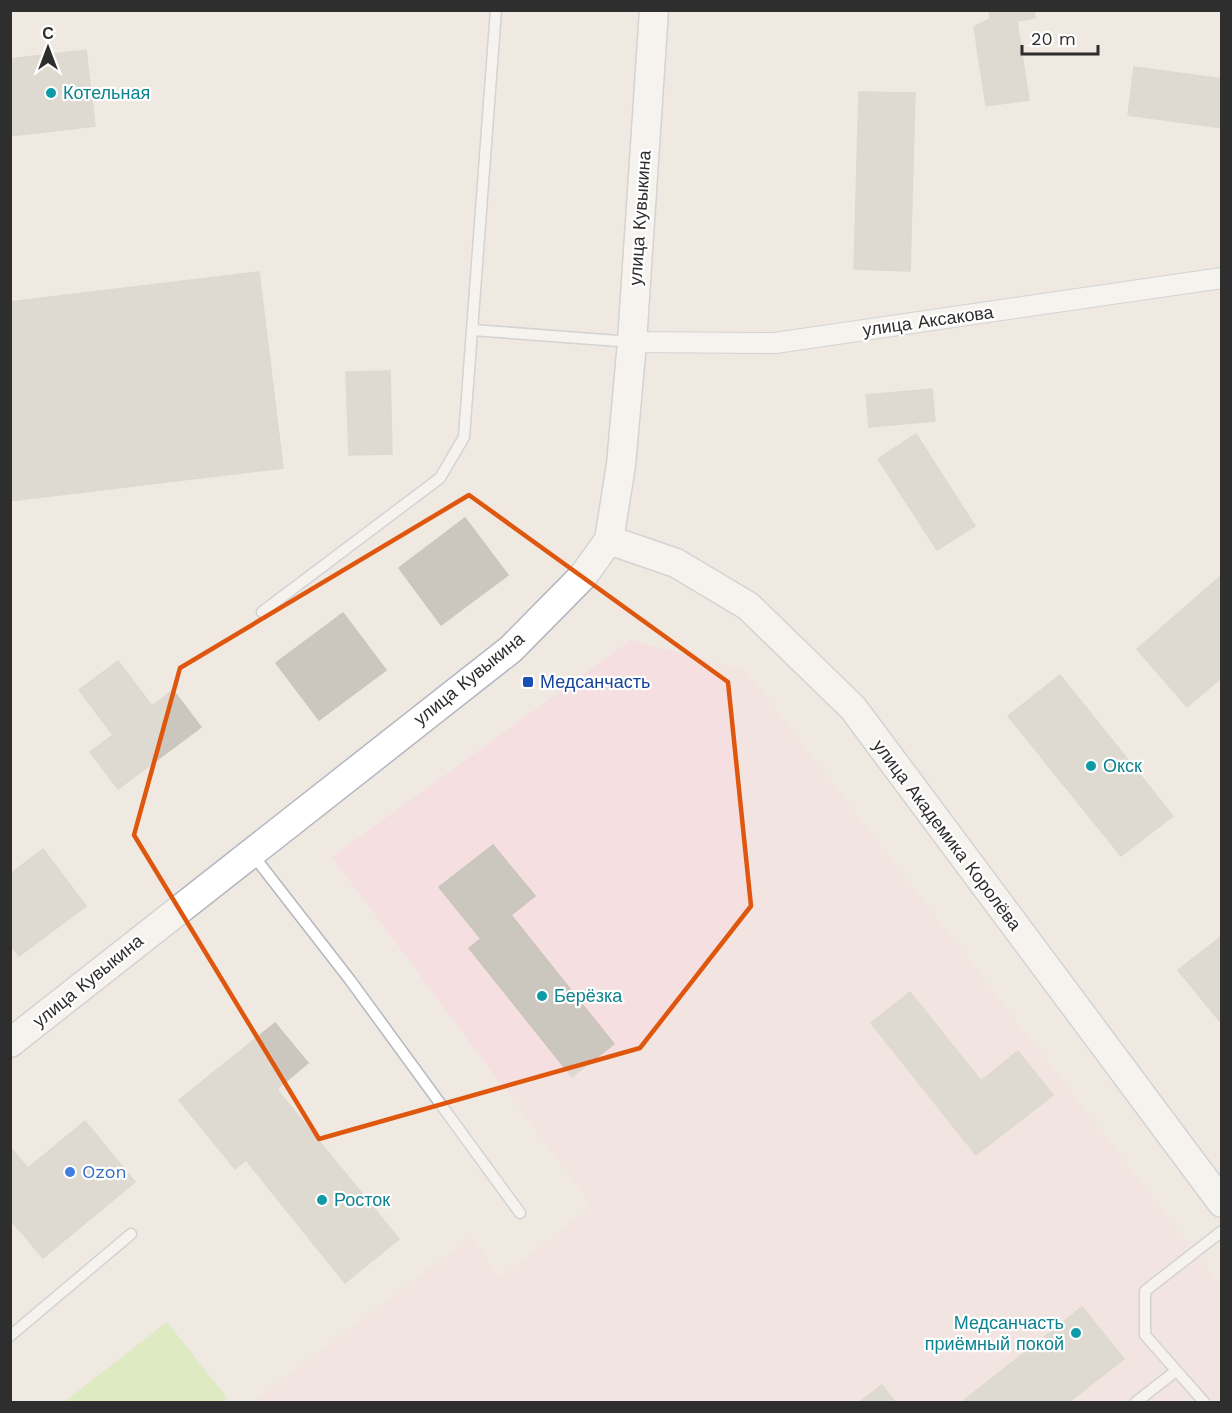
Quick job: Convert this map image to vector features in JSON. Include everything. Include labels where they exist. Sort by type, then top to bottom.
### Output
[{"type":"street","name":"улица Кувыкина","points":[[10,1043],[511,649],[583,576],[609,540],[621,465],[632,342],[654,10]]},
{"type":"street","name":"улица Аксакова","points":[[632,342],[775,343],[1221,278]]},
{"type":"street","name":"улица Академика Королёва","points":[[609,540],[676,563],[748,606],[853,708],[1221,1203]]},
{"type":"lane","points":[[262,612],[441,478],[464,437],[496,10]]},
{"type":"lane","points":[[473,330],[632,342]]},
{"type":"lane","points":[[250,852],[351,980],[520,1213]]},
{"type":"lane","points":[[1204,1402],[1145,1335],[1145,1291],[1221,1231]]},
{"type":"lane","points":[[10,1336],[131,1234]]},
{"type":"lane","points":[[1136,1402],[1176,1371]]},
{"type":"highlighted area","points":[[469,495],[728,682],[751,906],[640,1048],[319,1139],[134,835],[180,668]]},
{"type":"shaded area","points":[[631,640],[745,670],[1221,1286],[1221,1402],[252,1402],[472,1237],[500,1278],[592,1206],[332,857]]},
{"type":"green space","points":[[167,1322],[227,1398],[221,1402],[64,1402]]},
{"type":"building","points":[[989,10],[1034,10],[1035,18],[1017,21],[1029,100],[986,106],[974,27],[990,19]]},
{"type":"building","name":"Котельная","points":[[86,50],[95,126],[10,136],[10,59]]},
{"type":"building","points":[[1134,67],[1222,79],[1222,128],[1128,115]]},
{"type":"building","points":[[859,92],[915,93],[910,271],[854,269]]},
{"type":"building","points":[[259,272],[283,468],[10,501],[10,302]]},
{"type":"building","points":[[390,371],[392,454],[349,455],[346,372]]},
{"type":"building","points":[[932,389],[935,421],[869,427],[866,395]]},
{"type":"building","points":[[916,434],[975,526],[937,550],[878,459]]},
{"type":"building","points":[[465,518],[508,575],[441,625],[399,568]]},
{"type":"building","points":[[1222,575],[1222,677],[1187,707],[1137,649]]},
{"type":"building","points":[[343,613],[386,670],[319,720],[276,663]]},
{"type":"building","points":[[118,661],[152,706],[173,690],[201,727],[118,789],[90,752],[113,735],[79,690]]},
{"type":"building","name":"Окск","points":[[1060,675],[1173,816],[1121,856],[1008,716]]},
{"type":"building","points":[[493,845],[535,896],[481,939],[439,887]]},
{"type":"building","points":[[43,849],[86,906],[19,956],[10,945],[10,874]]},
{"type":"building","name":"Берёзка","points":[[511,915],[614,1044],[572,1077],[469,948]]},
{"type":"building","points":[[1222,936],[1222,1024],[1178,970]]},
{"type":"building","points":[[910,992],[981,1081],[1018,1051],[1053,1095],[976,1155],[871,1023]]},
{"type":"building","points":[[275,1023],[308,1063],[277,1089],[266,1076],[213,1119],[246,1160],[235,1169],[179,1100]]},
{"type":"building","name":"Росток","points":[[266,1076],[399,1239],[345,1283],[213,1119]]},
{"type":"building","points":[[85,1121],[135,1182],[43,1258],[10,1219],[10,1183]]},
{"type":"building","points":[[10,1147],[28,1168],[10,1183]]},
{"type":"building","name":"Медсанчасть приёмный покой","points":[[1082,1307],[1124,1359],[1069,1402],[962,1402]]},
{"type":"building","name":"Медсанчасть приёмный покой","points":[[882,1385],[895,1402],[860,1402]]},
{"type":"place","name":"Котельная","points":[[51,93]]},
{"type":"place","name":"Медсанчасть","points":[[528,682]]},
{"type":"place","name":"Окск","points":[[1091,766]]},
{"type":"place","name":"Берёзка","points":[[542,996]]},
{"type":"place","name":"Ozon","points":[[70,1172]]},
{"type":"place","name":"Росток","points":[[322,1200]]},
{"type":"place","name":"Медсанчасть приёмный покой","points":[[1076,1333]]}]
